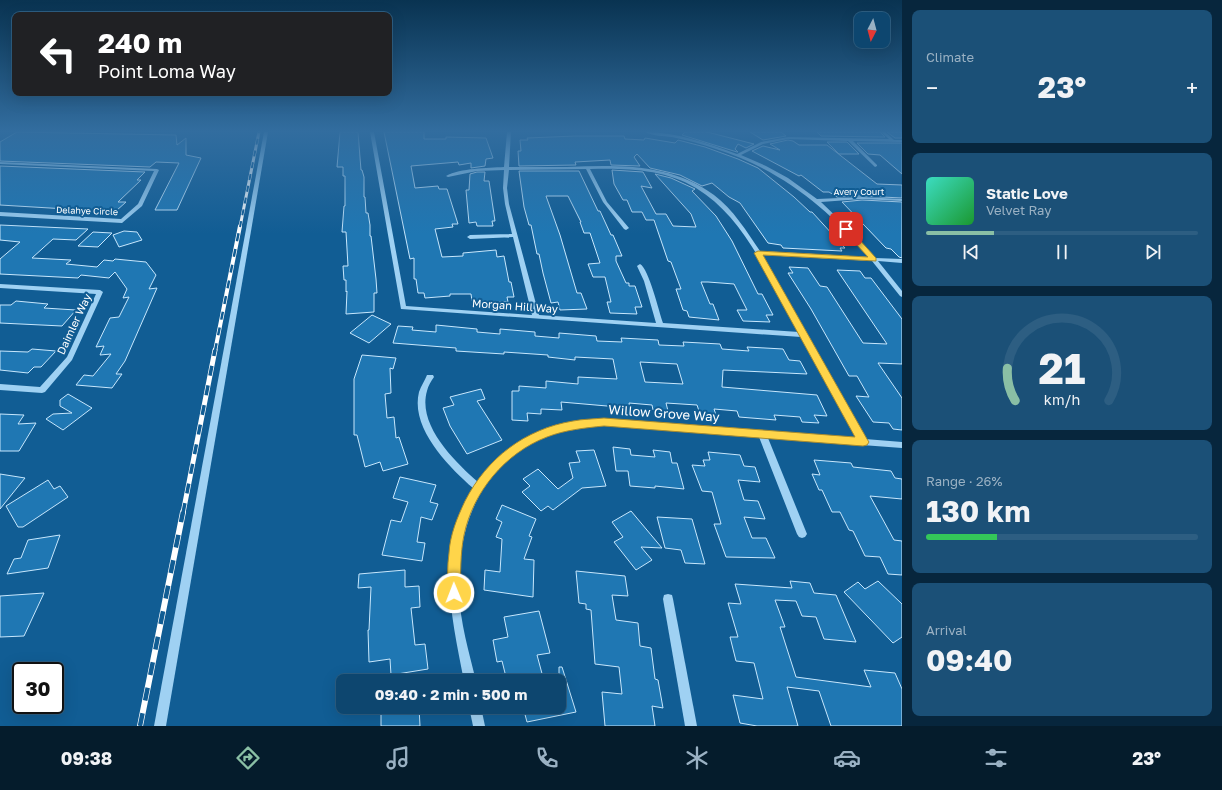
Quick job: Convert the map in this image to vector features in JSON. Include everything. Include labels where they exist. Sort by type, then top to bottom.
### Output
[{"type":"street","name":"Delahye Circle","points":[[0,214],[122,221],[144,200],[157,170],[65,166]]},
{"type":"street","points":[[160,726],[260,166]]},
{"type":"street","name":"Morgan Hill Way","points":[[378,166],[403,308],[804,335]]},
{"type":"street","points":[[448,176],[478,169],[619,166],[646,169],[674,176],[712,195],[723,205],[758,253],[863,442]]},
{"type":"street","points":[[760,166],[787,179],[816,201],[841,224],[874,260],[902,295]]},
{"type":"street","points":[[587,167],[605,202],[626,228]]},
{"type":"street","points":[[507,168],[506,199],[536,317]]},
{"type":"street","name":"Avery Court","points":[[816,201],[862,198],[902,200]]},
{"type":"street","points":[[470,237],[514,235]]},
{"type":"street","points":[[758,253],[902,261]]},
{"type":"street","points":[[640,266],[647,281],[660,325]]},
{"type":"street","name":"Daimler Way","points":[[0,286],[100,292],[70,358],[42,390],[0,387]]},
{"type":"street","points":[[430,377],[423,389],[421,398],[424,416],[429,428],[443,453],[464,476],[478,487]]},
{"type":"street","name":"Willow Grove Way","points":[[469,674],[456,615],[453,572],[458,534],[463,517],[478,487],[494,466],[518,447],[544,433],[573,425],[588,423],[620,423],[902,445]]},
{"type":"street","points":[[762,434],[802,534]]},
{"type":"street","points":[[668,599],[692,726]]},
{"type":"street","points":[[476,714],[479,726]]},
{"type":"building","points":[[0,166],[145,172],[137,180],[141,180],[118,202],[126,202],[116,211],[100,211],[0,205]]},
{"type":"building","points":[[122,166],[151,166],[150,167]]},
{"type":"building","points":[[178,166],[197,166],[177,210],[155,210]]},
{"type":"building","points":[[361,166],[364,177],[364,197],[366,213],[368,213],[370,225],[370,236],[376,279],[377,293],[374,293],[374,312],[346,314],[347,291],[346,292],[346,280],[344,280],[343,266],[348,266],[346,232],[342,232],[345,206],[345,176],[343,176],[343,167],[337,167]]},
{"type":"building","points":[[391,166],[412,166],[411,166],[415,188],[438,186],[439,189],[447,189],[458,224],[452,224],[453,227],[435,229],[442,257],[463,256],[463,253],[496,250],[497,257],[504,256],[509,282],[511,282],[514,297],[507,297],[508,302],[472,301],[471,294],[450,294],[450,296],[425,298],[424,293],[418,293],[416,279],[414,279],[414,258],[410,259]]},
{"type":"building","points":[[471,166],[485,166],[485,166],[471,168]]},
{"type":"building","points":[[648,166],[753,166],[758,168],[810,212],[812,212],[845,248],[840,248],[842,251],[783,248],[781,245],[768,243],[740,203],[729,197],[712,183],[702,186],[680,175],[650,168]]},
{"type":"building","points":[[780,166],[854,166],[877,184],[902,185],[902,198],[862,196],[837,197],[829,192],[823,192],[801,175],[799,176]]},
{"type":"building","points":[[893,166],[902,166],[902,174]]},
{"type":"building","points":[[612,170],[643,172],[652,188],[641,186],[656,214],[666,214],[673,226],[696,227],[691,214],[655,174],[671,178],[695,189],[692,191],[716,216],[732,241],[758,294],[762,294],[773,315],[766,315],[770,322],[743,321],[737,310],[747,310],[734,284],[708,282],[701,282],[710,304],[713,304],[719,320],[689,317],[687,311],[683,310],[676,289],[681,289],[671,262],[668,261],[654,220],[646,220],[642,212],[632,212],[627,200],[623,200],[614,184]]},
{"type":"building","points":[[519,171],[579,171],[598,211],[600,211],[611,235],[613,235],[622,256],[616,256],[616,261],[626,283],[629,283],[629,286],[635,286],[642,307],[635,307],[637,314],[610,313],[607,302],[611,302],[605,277],[593,277],[588,264],[600,263],[590,233],[584,233],[581,222],[568,196],[546,196],[560,235],[577,293],[581,293],[587,309],[560,310],[558,302],[551,303],[539,254],[537,254],[531,225],[529,225],[524,207]]},
{"type":"building","points":[[485,172],[484,181],[489,181],[495,221],[492,221],[493,226],[477,226],[476,222],[469,223],[466,190],[469,190],[470,174]]},
{"type":"building","points":[[862,200],[902,202],[902,258],[891,249],[886,248],[842,202]]},
{"type":"building","points":[[0,225],[88,229],[76,240],[53,239],[32,258],[71,260],[66,264],[97,267],[104,260],[113,261],[115,259],[146,262],[156,275],[149,289],[157,288],[125,361],[116,374],[122,374],[112,388],[76,385],[84,375],[93,376],[111,354],[100,355],[104,346],[96,347],[110,318],[119,317],[129,297],[123,298],[127,289],[115,272],[109,278],[81,275],[78,278],[0,274],[0,259],[20,242],[0,240]]},
{"type":"building","points":[[124,231],[137,232],[142,240],[119,247],[113,235]]},
{"type":"building","points":[[93,232],[112,233],[98,247],[78,246]]},
{"type":"building","points":[[789,267],[808,268],[820,286],[827,287],[863,343],[887,344],[837,270],[860,271],[865,278],[871,278],[902,319],[902,364],[878,363],[902,398],[902,430],[893,429],[889,423],[873,422],[856,396],[869,397],[857,376],[849,376],[811,309],[788,273],[793,273]]},
{"type":"building","points":[[16,301],[48,304],[44,308],[76,310],[62,326],[0,323],[0,305],[11,305]]},
{"type":"building","points":[[372,315],[391,324],[369,343],[350,333]]},
{"type":"building","points":[[436,325],[477,329],[477,332],[500,334],[500,329],[535,332],[535,336],[559,338],[559,333],[596,336],[597,341],[622,342],[621,338],[658,340],[659,345],[684,346],[683,342],[720,344],[722,349],[749,351],[747,347],[783,349],[789,360],[800,361],[807,374],[723,370],[722,387],[817,395],[827,416],[814,415],[819,423],[802,422],[800,417],[774,415],[776,420],[739,417],[737,411],[714,409],[716,415],[700,414],[697,405],[666,403],[668,411],[653,410],[652,405],[629,403],[630,408],[561,402],[562,410],[541,409],[541,414],[527,413],[528,421],[512,420],[512,391],[519,391],[519,386],[546,388],[546,381],[578,384],[578,377],[617,379],[613,359],[575,357],[575,360],[548,357],[548,355],[456,351],[456,348],[393,343],[398,326],[413,327],[412,330],[436,332]],"holes":[[[640,362],[677,364],[683,384],[645,382]]]},
{"type":"building","points":[[32,349],[56,351],[41,367],[34,367],[28,373],[0,370],[0,351],[28,352]]},
{"type":"building","points":[[362,355],[396,358],[393,369],[390,368],[391,393],[385,394],[387,418],[394,417],[396,438],[399,437],[408,464],[383,471],[380,462],[365,467],[357,435],[354,435],[354,379]]},
{"type":"building","points":[[481,389],[485,399],[477,401],[502,440],[467,454],[450,426],[443,408],[454,405],[450,397]]},
{"type":"building","points":[[68,394],[92,408],[63,430],[46,419],[53,414],[72,413],[60,406],[60,400]]},
{"type":"building","points":[[0,414],[24,415],[18,424],[36,423],[19,451],[0,451]]},
{"type":"building","points":[[613,447],[630,449],[631,455],[655,457],[653,450],[670,452],[672,463],[677,463],[684,489],[655,486],[655,488],[630,486],[628,471],[616,471]]},
{"type":"building","points":[[594,450],[606,486],[582,488],[553,510],[548,506],[541,511],[522,492],[530,486],[523,479],[538,469],[558,489],[573,478],[569,463],[580,462],[576,451]]},
{"type":"building","points":[[708,452],[740,455],[744,466],[755,467],[760,482],[738,480],[744,500],[758,501],[765,519],[744,517],[752,538],[766,538],[775,558],[726,557],[714,524],[721,524],[712,492],[702,491],[692,465],[705,466],[703,460],[710,460]]},
{"type":"building","points":[[814,460],[851,463],[853,467],[891,471],[895,478],[902,479],[902,499],[870,496],[894,540],[902,541],[902,575],[888,574],[880,557],[865,556],[853,531],[849,530],[840,512],[832,512],[822,490],[819,490],[812,474],[820,475]]},
{"type":"building","points":[[0,474],[25,478],[0,509]]},
{"type":"building","points":[[400,477],[436,485],[430,502],[438,504],[432,520],[421,517],[417,542],[425,543],[422,561],[382,555],[391,520],[401,522],[408,502],[393,498]]},
{"type":"building","points":[[48,480],[54,489],[60,486],[68,497],[23,527],[18,527],[6,506]]},
{"type":"building","points":[[502,505],[536,519],[529,536],[532,537],[524,559],[534,560],[533,597],[484,590],[485,570],[500,572],[502,539],[496,537],[502,522],[496,519]]},
{"type":"building","points":[[631,511],[662,548],[641,547],[652,560],[636,570],[614,542],[623,537],[612,522]]},
{"type":"building","points":[[657,517],[692,519],[705,564],[685,563],[681,550],[665,548]]},
{"type":"building","points":[[60,535],[48,568],[7,574],[14,559],[21,558],[28,540]]},
{"type":"building","points":[[405,570],[405,587],[419,586],[420,607],[411,608],[415,645],[425,644],[428,669],[391,674],[390,659],[369,662],[368,630],[371,587],[358,588],[359,574]]},
{"type":"building","points":[[576,571],[625,576],[628,596],[612,595],[616,620],[638,623],[640,646],[651,648],[655,679],[658,680],[663,708],[652,706],[655,726],[605,726],[602,692],[622,694],[619,667],[595,664],[591,610],[586,609],[586,604],[579,603]]},
{"type":"building","points":[[790,581],[810,583],[814,593],[836,595],[856,642],[824,639],[816,617],[802,616],[796,601],[775,600],[785,627],[780,627],[796,677],[871,687],[864,670],[895,673],[902,689],[902,726],[831,726],[819,691],[787,687],[798,726],[757,726],[740,723],[733,695],[763,699],[754,663],[736,661],[730,637],[738,637],[728,603],[741,604],[735,584],[792,588]]},
{"type":"building","points":[[878,581],[902,604],[902,637],[893,643],[844,592],[858,582],[865,589]]},
{"type":"building","points":[[44,593],[24,636],[0,637],[0,596]]},
{"type":"building","points":[[539,611],[550,653],[537,655],[542,674],[505,674],[502,661],[497,662],[493,640],[508,637],[504,617]]},
{"type":"building","points":[[559,667],[562,667],[564,674],[559,674]]},
{"type":"building","points":[[566,680],[576,712],[527,722],[525,714],[566,714]]},
{"type":"building","points":[[381,714],[419,714],[420,726],[381,726]]},
{"type":"railway","points":[[240,227],[252,166]]},
{"type":"railway","points":[[215,351],[240,226]]},
{"type":"railway","points":[[183,513],[215,350]]},
{"type":"railway","points":[[140,726],[183,512]]},
{"type":"route","points":[[454,593],[453,572],[458,534],[470,501],[478,487],[494,466],[505,456],[530,439],[544,433],[573,425],[604,422],[863,442],[758,253],[874,260],[846,229]]}]
